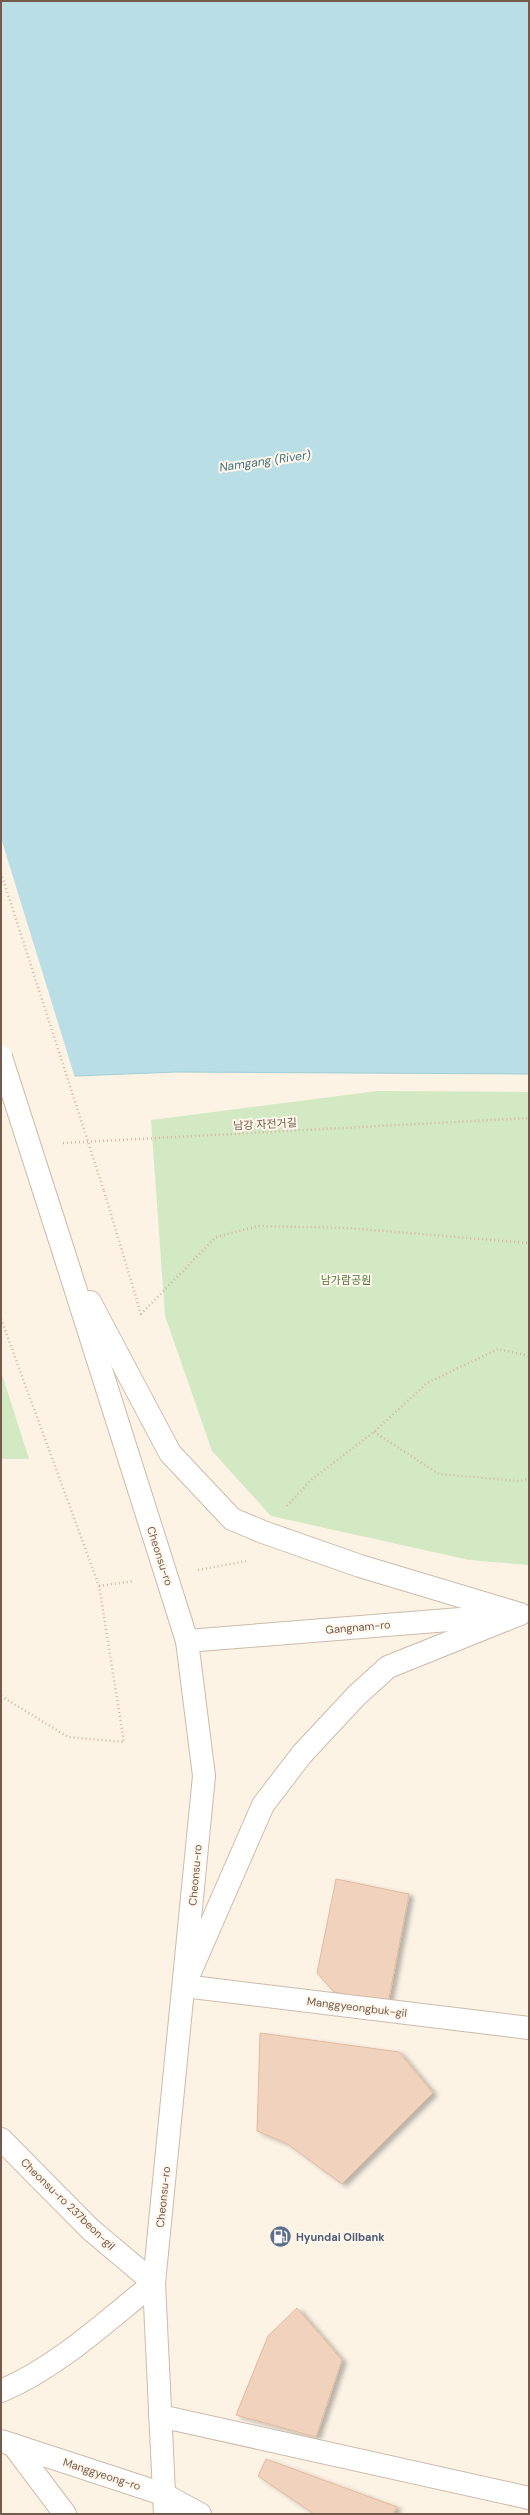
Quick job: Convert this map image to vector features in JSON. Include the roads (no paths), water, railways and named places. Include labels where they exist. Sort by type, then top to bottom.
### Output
[{"type":"street","points":[[1,1057],[64,1253],[170,1453],[232,1519],[263,1532],[360,1566],[525,1614]]},
{"type":"street","name":"Cheonsu-ro","points":[[64,1253],[187,1641],[204,1776],[154,2283],[164,2504]]},
{"type":"street","points":[[184,1986],[263,1805],[302,1754],[357,1695],[388,1667],[525,1614]]},
{"type":"street","name":"Gangnam-ro","points":[[187,1641],[525,1614]]},
{"type":"street","name":"Manggyeongbuk-gil","points":[[184,1986],[529,2028]]},
{"type":"street","name":"Cheonsu-ro 237beon-gil","points":[[1,2139],[90,2229],[154,2283]]},
{"type":"street","points":[[1,2391],[24,2381],[66,2353],[154,2283]]},
{"type":"street","points":[[160,2416],[529,2498]]},
{"type":"street","points":[[7,2443],[65,2514]]},
{"type":"street","name":"Manggyeong-ro","points":[[7,2443],[164,2504],[200,2514]]},
{"type":"water","name":"Namgang (River)","points":[[1,1],[529,1],[529,1074],[176,1072],[1,1079]]},
{"type":"place","name":"Hyundai Oilbank","points":[[280,2237]]},
{"type":"park label","name":"남가람공원","points":[[346,1280]]}]
